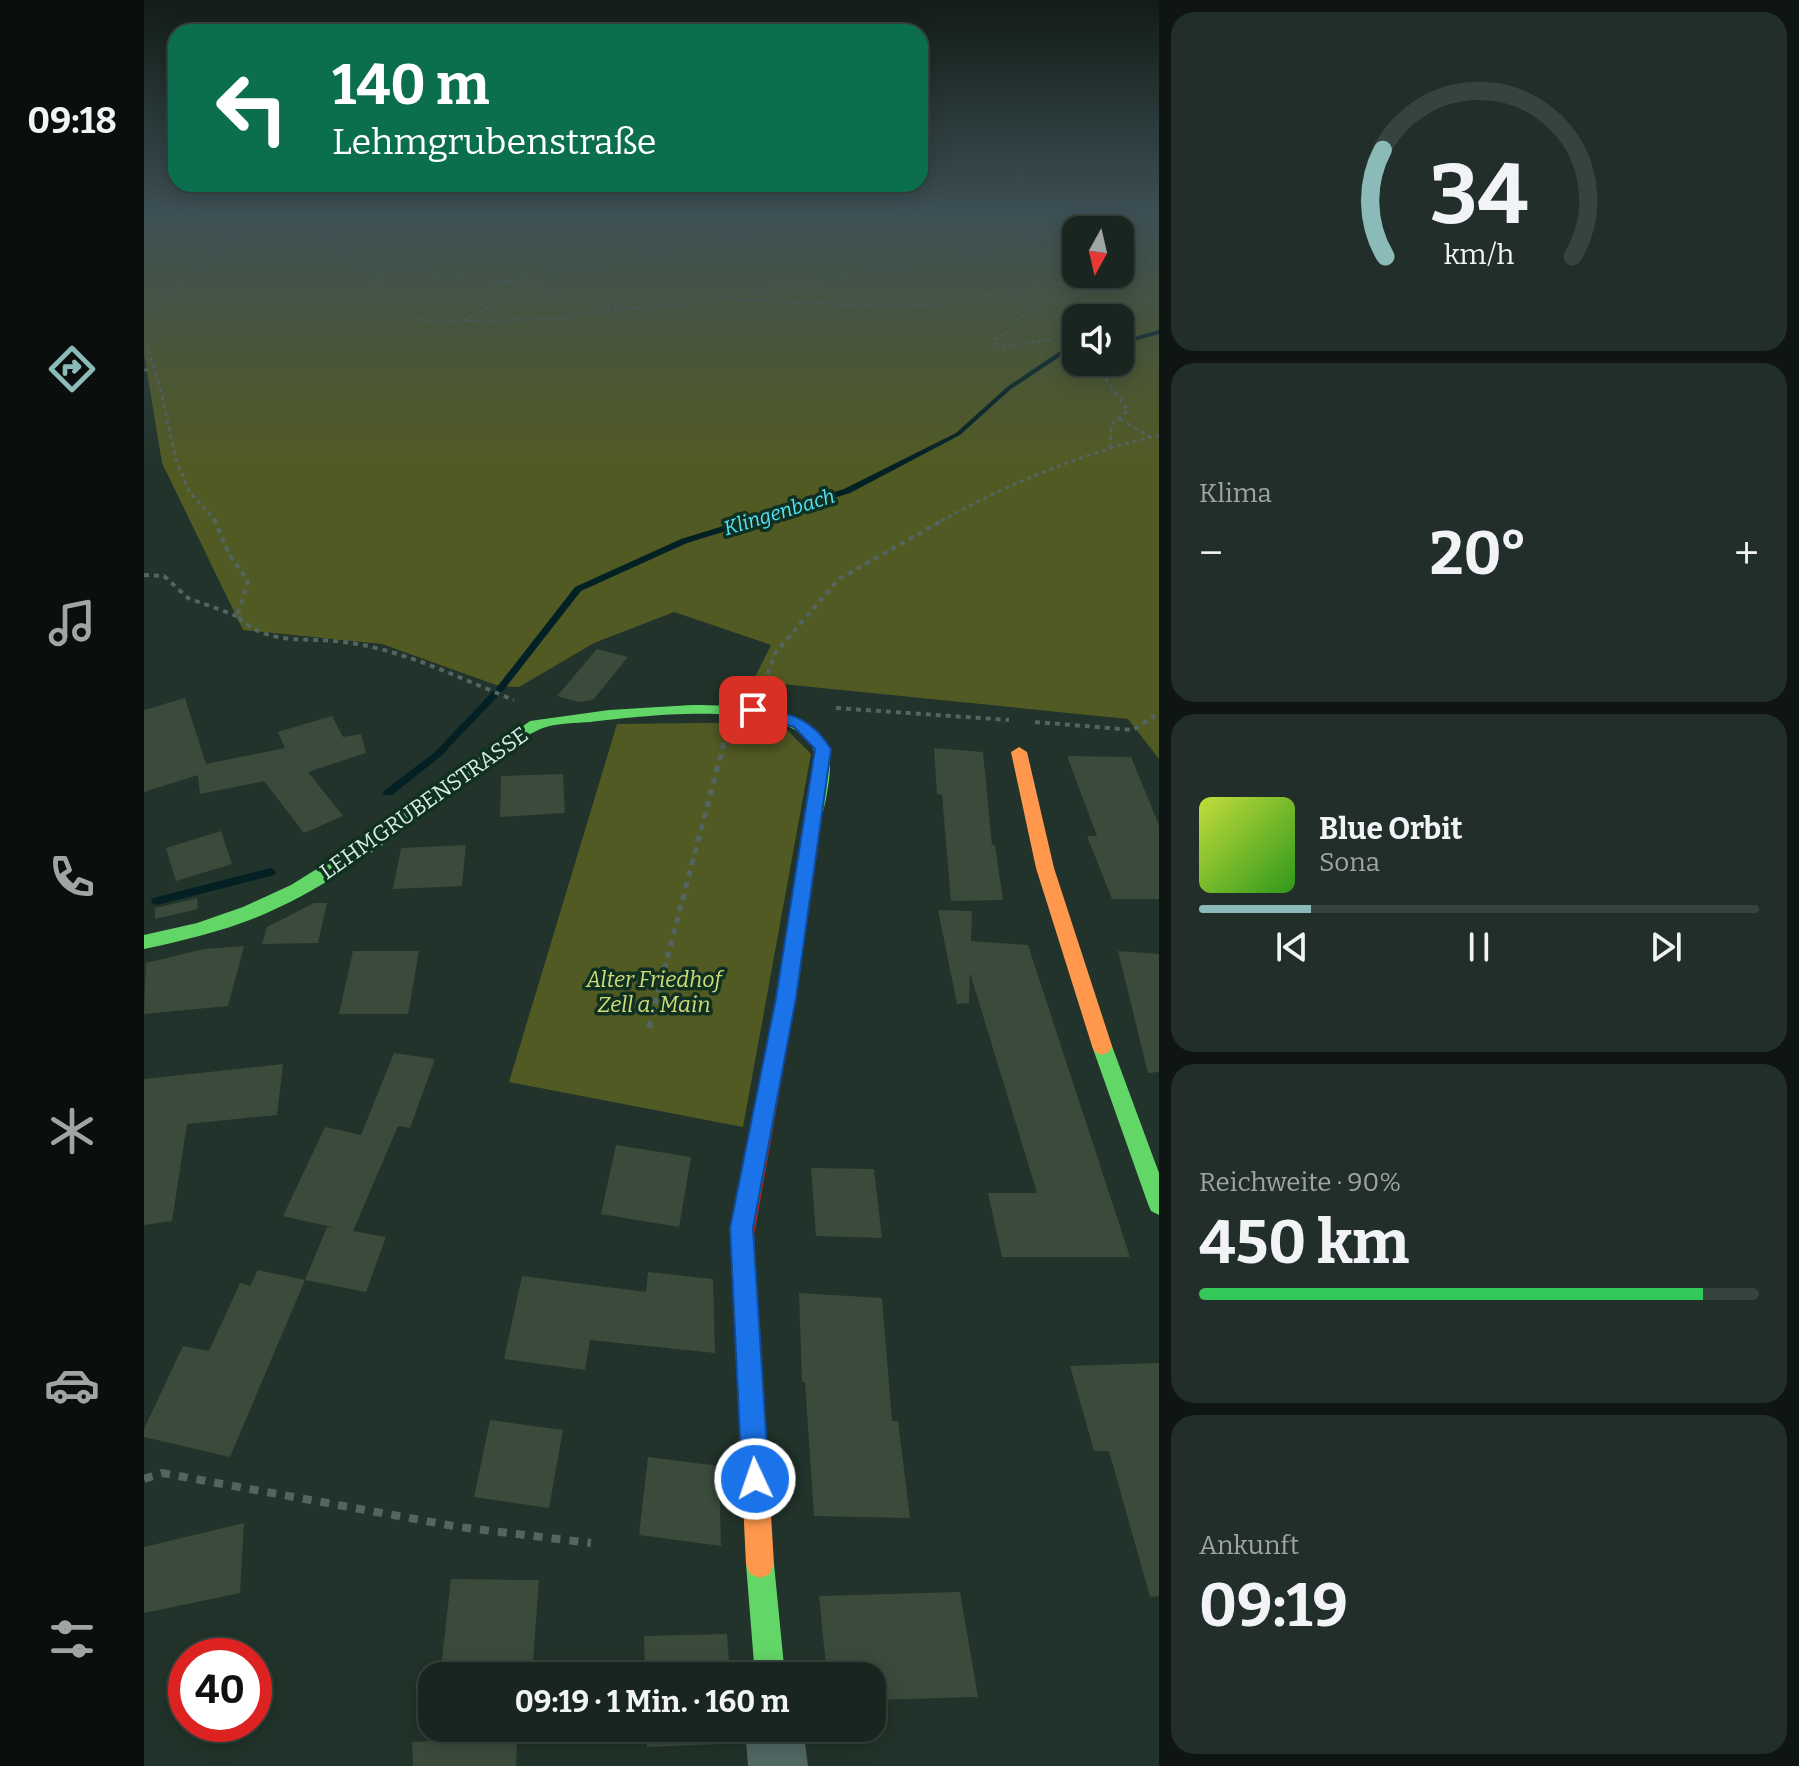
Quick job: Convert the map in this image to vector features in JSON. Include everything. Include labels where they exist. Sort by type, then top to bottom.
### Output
[{"type":"street","name":"LEHMGRUBENSTRASSE","points":[[144,942],[206,929],[285,898],[357,854],[539,723],[753,710],[800,723],[815,736],[823,749],[786,998],[742,1228],[760,1573],[769,1662]]},
{"type":"street","points":[[1019,752],[1031,822],[1065,943],[1159,1204]]},
{"type":"street","points":[[775,1742],[778,1766]]},
{"type":"path","points":[[144,309],[163,297]]},
{"type":"path","points":[[392,297],[410,317],[440,323],[556,319],[726,297]]},
{"type":"path","points":[[462,321],[487,309],[495,297]]},
{"type":"path","points":[[575,297],[605,306],[630,308]]},
{"type":"path","points":[[717,299],[876,307],[923,305],[971,297]]},
{"type":"path","points":[[1062,351],[1050,339],[996,348],[995,340],[1012,330],[1014,320],[1022,313],[1043,309],[1067,297]]},
{"type":"path","points":[[144,339],[160,387],[176,460],[190,493],[217,523],[229,554],[248,581],[237,616]]},
{"type":"path","points":[[144,370],[152,369]]},
{"type":"path","points":[[1104,376],[1128,410],[1111,425],[1110,447]]},
{"type":"path","points":[[1120,419],[1150,437]]},
{"type":"path","points":[[753,710],[776,652],[839,579],[981,499],[1110,447],[1159,437]]},
{"type":"path","points":[[144,575],[164,576],[188,598],[237,616],[249,628],[276,639],[334,641],[380,647],[496,691]]},
{"type":"path","points":[[827,707],[1133,730],[1159,713]]},
{"type":"path","points":[[649,1028],[730,711]]},
{"type":"path","points":[[144,1479],[162,1473],[459,1527],[591,1543]]},
{"type":"green space","points":[[144,297],[1159,297],[1159,759],[1128,719],[753,681],[771,645],[674,612],[594,643],[519,687],[499,686],[382,644],[243,630],[162,463],[144,354]]},
{"type":"green space","name":"Alter Friedhof Zell a. Main","points":[[774,722],[785,728],[811,754],[743,1127],[509,1082],[617,724]]},
{"type":"building","points":[[597,649],[628,657],[593,700],[578,702],[557,696]]},
{"type":"building","points":[[185,698],[206,764],[285,748],[278,732],[332,716],[343,737],[361,734],[366,753],[308,772],[343,816],[304,833],[264,781],[200,794],[198,775],[144,792],[144,710]]},
{"type":"building","points":[[934,748],[983,752],[992,845],[995,845],[1003,900],[951,901],[942,795],[937,794]]},
{"type":"building","points":[[1067,756],[1131,757],[1159,825],[1159,899],[1112,899],[1087,836],[1097,836]]},
{"type":"building","points":[[563,774],[565,813],[500,817],[501,776]]},
{"type":"building","points":[[221,831],[232,864],[176,881],[166,848]]},
{"type":"building","points":[[466,845],[462,886],[393,889],[401,848]]},
{"type":"building","points":[[197,898],[198,909],[155,919],[155,908]]},
{"type":"building","points":[[314,903],[327,903],[318,943],[262,944],[267,927]]},
{"type":"building","points":[[938,910],[972,911],[971,941],[1028,945],[1130,1257],[1002,1257],[988,1193],[1037,1193],[970,973],[969,1003],[957,1004]]},
{"type":"building","points":[[244,946],[228,1006],[144,1014],[146,963],[204,949]]},
{"type":"building","points":[[353,951],[419,951],[408,1014],[339,1014]]},
{"type":"building","points":[[1118,951],[1159,954],[1159,1072],[1148,1073]]},
{"type":"building","points":[[394,1053],[435,1059],[410,1128],[398,1126],[353,1231],[386,1237],[366,1292],[305,1280],[327,1227],[336,1228],[283,1216],[325,1127],[361,1135]]},
{"type":"building","points":[[283,1064],[277,1115],[187,1124],[172,1221],[144,1225],[144,1079]]},
{"type":"building","points":[[616,1145],[691,1157],[679,1227],[601,1214]]},
{"type":"building","points":[[811,1168],[874,1169],[882,1238],[816,1236]]},
{"type":"building","points":[[258,1270],[305,1280],[230,1457],[144,1437],[144,1429],[183,1346],[209,1351],[240,1283],[250,1286]]},
{"type":"building","points":[[648,1272],[713,1279],[715,1353],[590,1340],[585,1370],[504,1359],[522,1276],[646,1292]]},
{"type":"building","points":[[799,1293],[882,1298],[892,1421],[898,1421],[910,1518],[814,1516],[805,1382],[802,1382]]},
{"type":"building","points":[[1159,1363],[1159,1596],[1150,1597],[1109,1451],[1094,1451],[1070,1366]]},
{"type":"building","points":[[490,1420],[563,1430],[549,1508],[474,1497]]},
{"type":"building","points":[[648,1457],[719,1466],[721,1546],[639,1535]]},
{"type":"building","points":[[244,1523],[240,1593],[144,1613],[144,1547]]},
{"type":"building","points":[[451,1579],[539,1580],[533,1662],[442,1662]]},
{"type":"building","points":[[960,1592],[978,1697],[886,1700],[886,1662],[826,1662],[819,1596]]},
{"type":"building","points":[[727,1634],[729,1662],[645,1662],[644,1636]]},
{"type":"building","points":[[412,1742],[517,1742],[516,1766],[413,1766]]},
{"type":"building","points":[[647,1742],[743,1743],[647,1747]]},
{"type":"waterway","name":"Klingenbach","points":[[1134,339],[1159,332]]},
{"type":"waterway","name":"Klingenbach","points":[[500,689],[578,589],[684,541],[847,491],[958,434],[1009,388],[1062,352]]},
{"type":"waterway","name":"Klingenbach","points":[[388,793],[438,754],[496,693]]},
{"type":"waterway","name":"Klingenbach","points":[[157,901],[271,872]]},
{"type":"traffic: fast","points":[[144,942],[199,930],[250,912],[297,890],[387,833],[517,736],[536,725],[549,722],[650,711],[734,710],[771,715],[800,725],[817,740],[822,758],[813,818]]},
{"type":"traffic: fast","points":[[1102,1046],[1159,1204]]},
{"type":"traffic: fast","points":[[760,1564],[769,1662]]},
{"type":"traffic: slow","points":[[1019,752],[1045,868],[1102,1046]]},
{"type":"traffic: slow","points":[[742,1236],[760,1564]]},
{"type":"traffic: jam","points":[[742,1236],[786,998],[813,818]]},
{"type":"route","points":[[753,710],[800,723],[815,736],[823,749],[786,998],[742,1228],[755,1479]]}]
